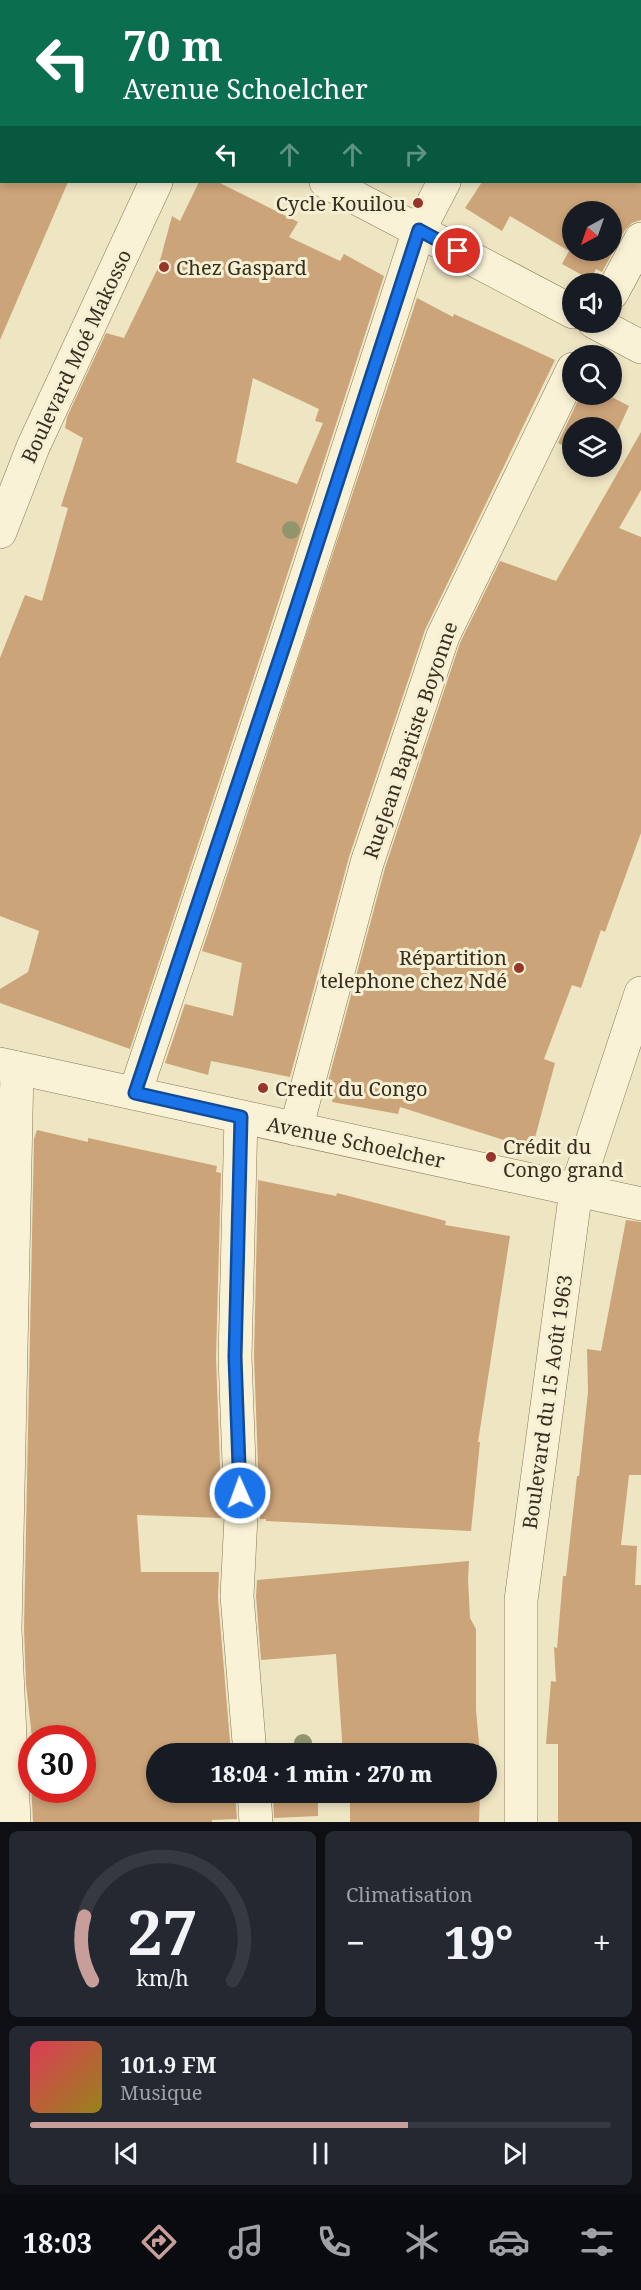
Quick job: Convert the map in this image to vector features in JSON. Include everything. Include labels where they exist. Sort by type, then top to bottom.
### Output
[{"type":"street","name":"Boulevard Moé Makosso","points":[[0,532],[33,447],[156,183]]},
{"type":"street","points":[[328,183],[562,306]]},
{"type":"street","points":[[135,1093],[287,637],[419,230],[443,183]]},
{"type":"street","points":[[622,274],[641,239]]},
{"type":"street","points":[[614,333],[641,347]]},
{"type":"street","name":"RueJean Baptiste Boyonne","points":[[296,1129],[367,863],[443,636],[562,392]]},
{"type":"street","name":"Boulevard du 15 Août 1963","points":[[521,1822],[521,1600],[576,1190],[641,993]]},
{"type":"street","points":[[9,1066],[5,1629],[14,1822]]},
{"type":"street","name":"Avenue Schoelcher","points":[[9,1066],[641,1204]]},
{"type":"street","points":[[241,1117],[235,1357],[241,1516],[237,1596],[249,1743]]},
{"type":"street","points":[[255,1803],[256,1822]]},
{"type":"building","points":[[0,183],[68,183],[0,340]]},
{"type":"building","points":[[199,183],[220,183],[298,222],[289,237],[340,261],[344,254],[384,276],[130,1049],[0,1003],[0,989],[28,972],[39,931],[0,916],[0,658],[25,595],[42,601],[68,508],[61,506],[83,438],[65,428],[67,417],[106,333],[124,338],[158,268],[172,216],[180,221]],"holes":[[[253,378],[319,409],[315,421],[323,423],[297,484],[236,462]]]},
{"type":"building","points":[[481,183],[641,183],[641,220],[632,223],[622,235],[622,201],[562,201],[562,247],[510,216],[502,231],[465,208]]},
{"type":"building","points":[[564,261],[608,261],[602,272],[596,269],[594,273],[578,273],[562,264]]},
{"type":"building","points":[[417,298],[453,317],[454,314],[555,360],[425,630],[349,857],[290,1077],[211,1061],[208,1075],[165,1063],[185,1004],[233,1016],[242,963],[202,951]]},
{"type":"building","points":[[622,402],[629,406],[622,421],[622,417],[570,417],[576,405],[622,405]]},
{"type":"building","points":[[641,432],[641,490],[619,528],[641,537],[641,833],[605,932],[601,930],[581,988],[572,985],[544,1059],[555,1063],[532,1149],[400,1107],[398,1114],[332,1102],[335,1087],[327,1085],[385,868],[460,643],[500,561],[556,581],[615,477],[622,477],[622,465]]},
{"type":"building","points":[[37,1130],[88,1142],[88,1138],[217,1166],[216,1172],[221,1173],[216,1358],[222,1518],[137,1515],[141,1572],[219,1572],[218,1598],[230,1743],[146,1743],[146,1803],[236,1803],[237,1819],[212,1820],[212,1822],[33,1822],[32,1803],[96,1803],[96,1725],[31,1725],[26,1684],[24,1628],[34,1139]]},
{"type":"building","points":[[258,1180],[336,1196],[337,1193],[446,1221],[445,1225],[510,1236],[478,1442],[480,1442],[471,1531],[260,1519],[254,1357]]},
{"type":"building","points":[[626,1220],[641,1222],[641,1475],[629,1475],[621,1545],[637,1546],[635,1585],[641,1585],[641,1822],[558,1822],[558,1744],[546,1744],[551,1681],[556,1682],[554,1647],[557,1648],[563,1576],[566,1576],[588,1392],[587,1349],[601,1351]]},
{"type":"building","points":[[469,1561],[470,1618],[476,1629],[476,1710],[479,1743],[342,1743],[336,1654],[261,1660],[257,1580]]},
{"type":"building","points":[[273,1803],[318,1803],[318,1816],[274,1818]]},
{"type":"building","points":[[350,1803],[480,1803],[479,1822],[350,1822]]},
{"type":"place","name":"Cycle Kouilou","points":[[418,203]]},
{"type":"place","name":"Chez Gaspard","points":[[164,267]]},
{"type":"place","name":"Répartition telephone chez Ndé","points":[[519,968]]},
{"type":"place","name":"Credit du Congo","points":[[263,1088]]},
{"type":"place","name":"Crédit du Congo grand","points":[[491,1157]]},
{"type":"route","points":[[240,1493],[235,1357],[241,1117],[135,1093],[287,637],[419,230],[458,251]]}]
